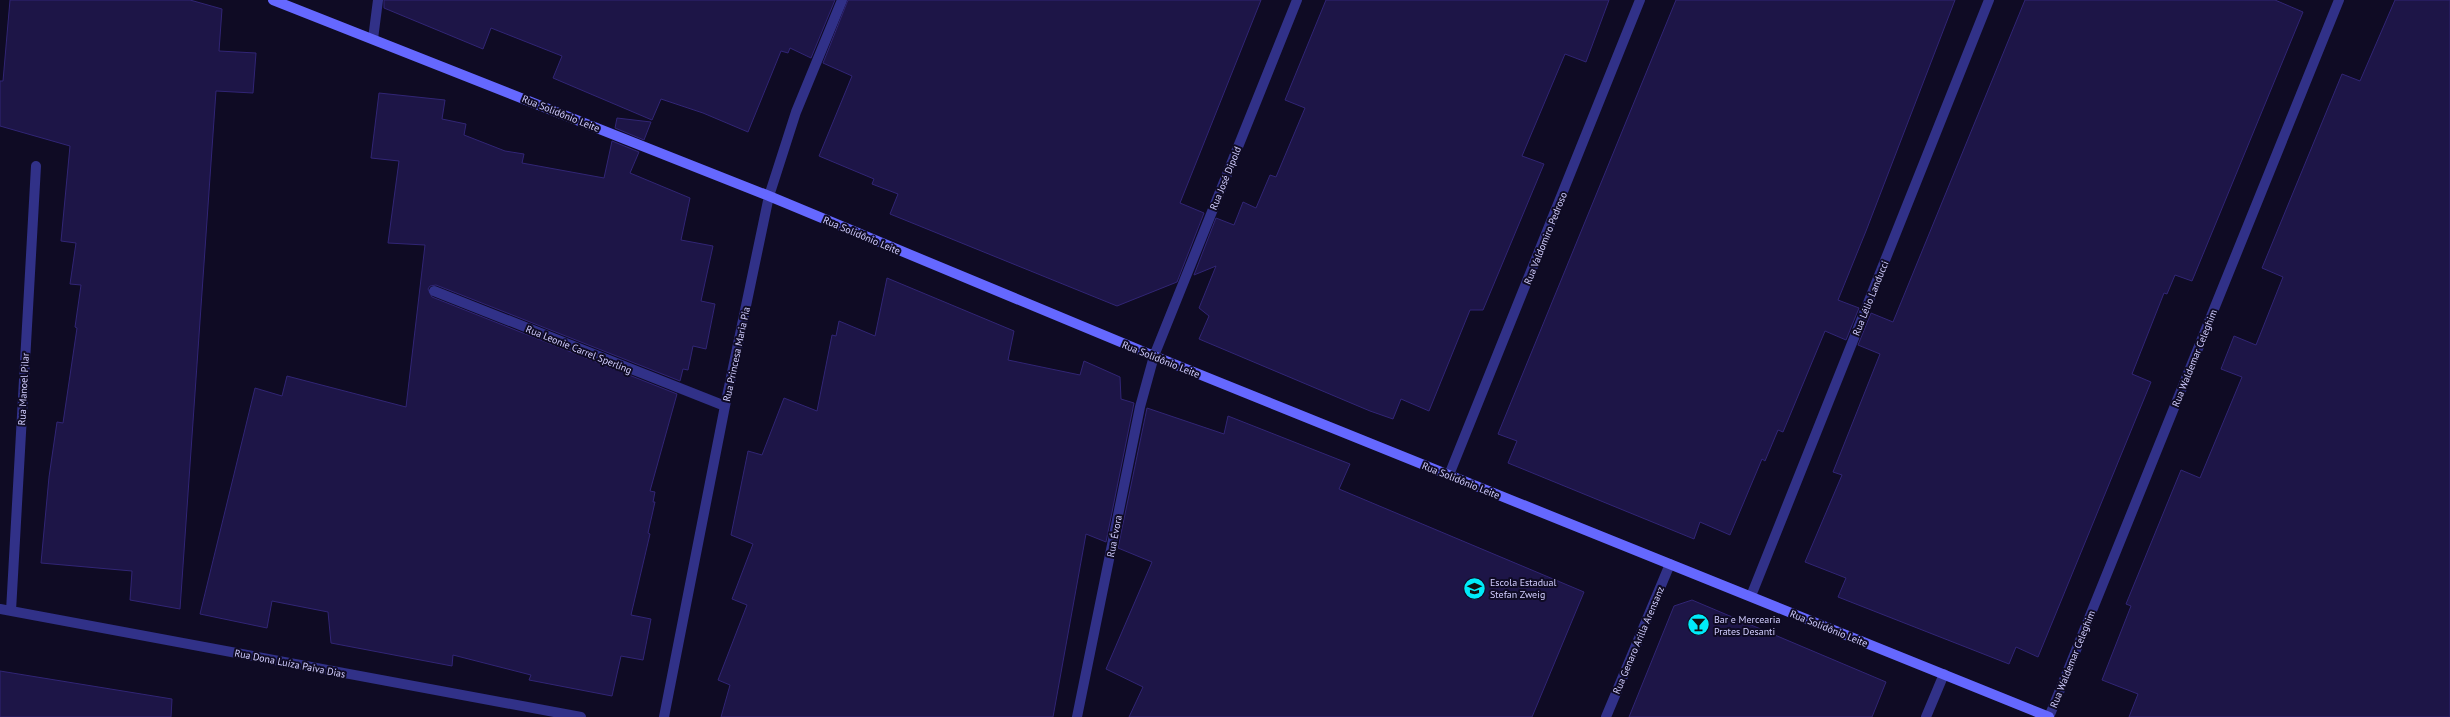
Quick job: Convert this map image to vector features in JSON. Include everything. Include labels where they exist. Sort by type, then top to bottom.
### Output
[{"type":"main road","name":"Rua Solidônio Leite","points":[[273,0],[769,196],[1154,356],[2049,717]]},
{"type":"street","points":[[373,39],[378,0]]},
{"type":"street","name":"Rua Princesa Maria Pia","points":[[664,717],[725,406],[769,196],[796,112],[842,0]]},
{"type":"street","name":"Rua José Dipold","points":[[1154,356],[1297,0]]},
{"type":"street","name":"Rua Valdomiro Pedroso","points":[[1449,475],[1640,0]]},
{"type":"street","name":"Rua Lélio Landucci","points":[[1751,596],[1989,0]]},
{"type":"street","name":"Rua Waldemar Celeghim","points":[[2049,717],[2339,0]]},
{"type":"street","name":"Rua Manoel Pilar","points":[[11,611],[36,166]]},
{"type":"street","name":"Rua Leonie Carrel Sperling","points":[[434,291],[725,406]]},
{"type":"street","name":"Rua Évora","points":[[1078,717],[1140,407],[1154,356]]},
{"type":"street","name":"Rua Genaro Arilla Arensanz","points":[[1606,717],[1670,564]]},
{"type":"street","name":"Rua Dona Luíza Paiva Dias","points":[[0,609],[581,717]]},
{"type":"street","points":[[1926,717],[1944,674]]},
{"type":"building","points":[[10,0],[190,0],[222,9],[219,51],[256,53],[253,93],[216,91],[180,609],[130,600],[132,571],[41,563],[49,477],[57,422],[63,423],[77,328],[75,327],[81,285],[70,284],[76,243],[61,241],[70,146],[0,126],[0,81],[3,81]]},
{"type":"building","points":[[384,0],[835,0],[811,58],[790,48],[788,53],[781,51],[748,132],[703,113],[661,99],[652,120],[553,78],[562,56],[491,28],[483,49],[384,8]]},
{"type":"building","points":[[848,0],[1261,0],[1180,203],[1204,213],[1177,282],[1117,306],[890,214],[898,194],[872,184],[874,179],[819,156],[852,76],[823,63]]},
{"type":"building","points":[[1326,0],[1609,0],[1586,62],[1565,54],[1522,156],[1544,164],[1483,310],[1470,310],[1429,411],[1401,399],[1393,419],[1370,411],[1199,339],[1209,316],[1199,308],[1216,266],[1194,275],[1216,218],[1234,225],[1243,202],[1256,208],[1270,175],[1276,177],[1305,108],[1285,100]]},
{"type":"building","points":[[1676,0],[1955,0],[1838,300],[1859,308],[1846,340],[1825,331],[1783,432],[1778,430],[1765,461],[1762,459],[1730,535],[1700,522],[1694,539],[1508,463],[1517,441],[1498,434]]},
{"type":"building","points":[[2025,0],[2275,0],[2303,12],[2192,281],[2175,275],[2167,294],[2164,293],[2132,374],[2151,382],[2038,657],[2016,647],[2009,664],[1838,597],[1846,578],[1805,562],[1842,475],[1833,472],[1880,354],[1858,345],[1871,313],[1893,322]]},
{"type":"building","points":[[2395,0],[2450,0],[2450,717],[2129,717],[2138,694],[2102,680],[2131,606],[2126,604],[2181,470],[2200,478],[2242,377],[2221,369],[2234,336],[2256,345],[2283,277],[2262,268],[2342,74],[2360,81]]},
{"type":"building","points":[[379,93],[445,100],[442,119],[466,124],[464,135],[505,151],[524,154],[522,163],[604,178],[612,141],[639,152],[630,173],[690,198],[681,240],[713,246],[701,301],[715,304],[706,349],[693,346],[688,370],[683,369],[680,381],[436,285],[430,286],[428,289],[432,297],[677,394],[650,491],[655,492],[653,502],[655,502],[648,533],[650,534],[631,615],[651,619],[643,660],[621,656],[612,696],[529,680],[531,675],[453,655],[452,666],[331,643],[328,612],[272,601],[267,628],[200,614],[255,388],[282,396],[287,376],[406,407],[425,245],[388,243],[399,161],[371,158]]},
{"type":"building","points":[[617,118],[651,122],[644,140],[615,128]]},
{"type":"building","points":[[887,278],[1014,331],[1008,360],[1080,375],[1084,361],[1120,377],[1121,399],[1134,403],[1106,542],[1086,534],[1053,717],[721,717],[730,685],[718,680],[747,605],[732,599],[753,544],[731,535],[748,451],[762,455],[784,398],[817,411],[832,335],[836,336],[839,321],[875,336]]},
{"type":"building","points":[[1147,408],[1224,434],[1228,416],[1350,464],[1339,489],[1584,592],[1532,717],[1129,717],[1143,687],[1106,669],[1152,562],[1118,548]]},
{"type":"building","points":[[1692,600],[1886,682],[1872,717],[1629,717],[1674,606]]},
{"type":"building","points":[[0,671],[172,699],[171,717],[0,717]]},
{"type":"place","name":"Escola Estadual Stefan Zweig","points":[[1475,588]]},
{"type":"place","name":"Bar e Mercearia Prates Desanti","points":[[1698,625]]}]
